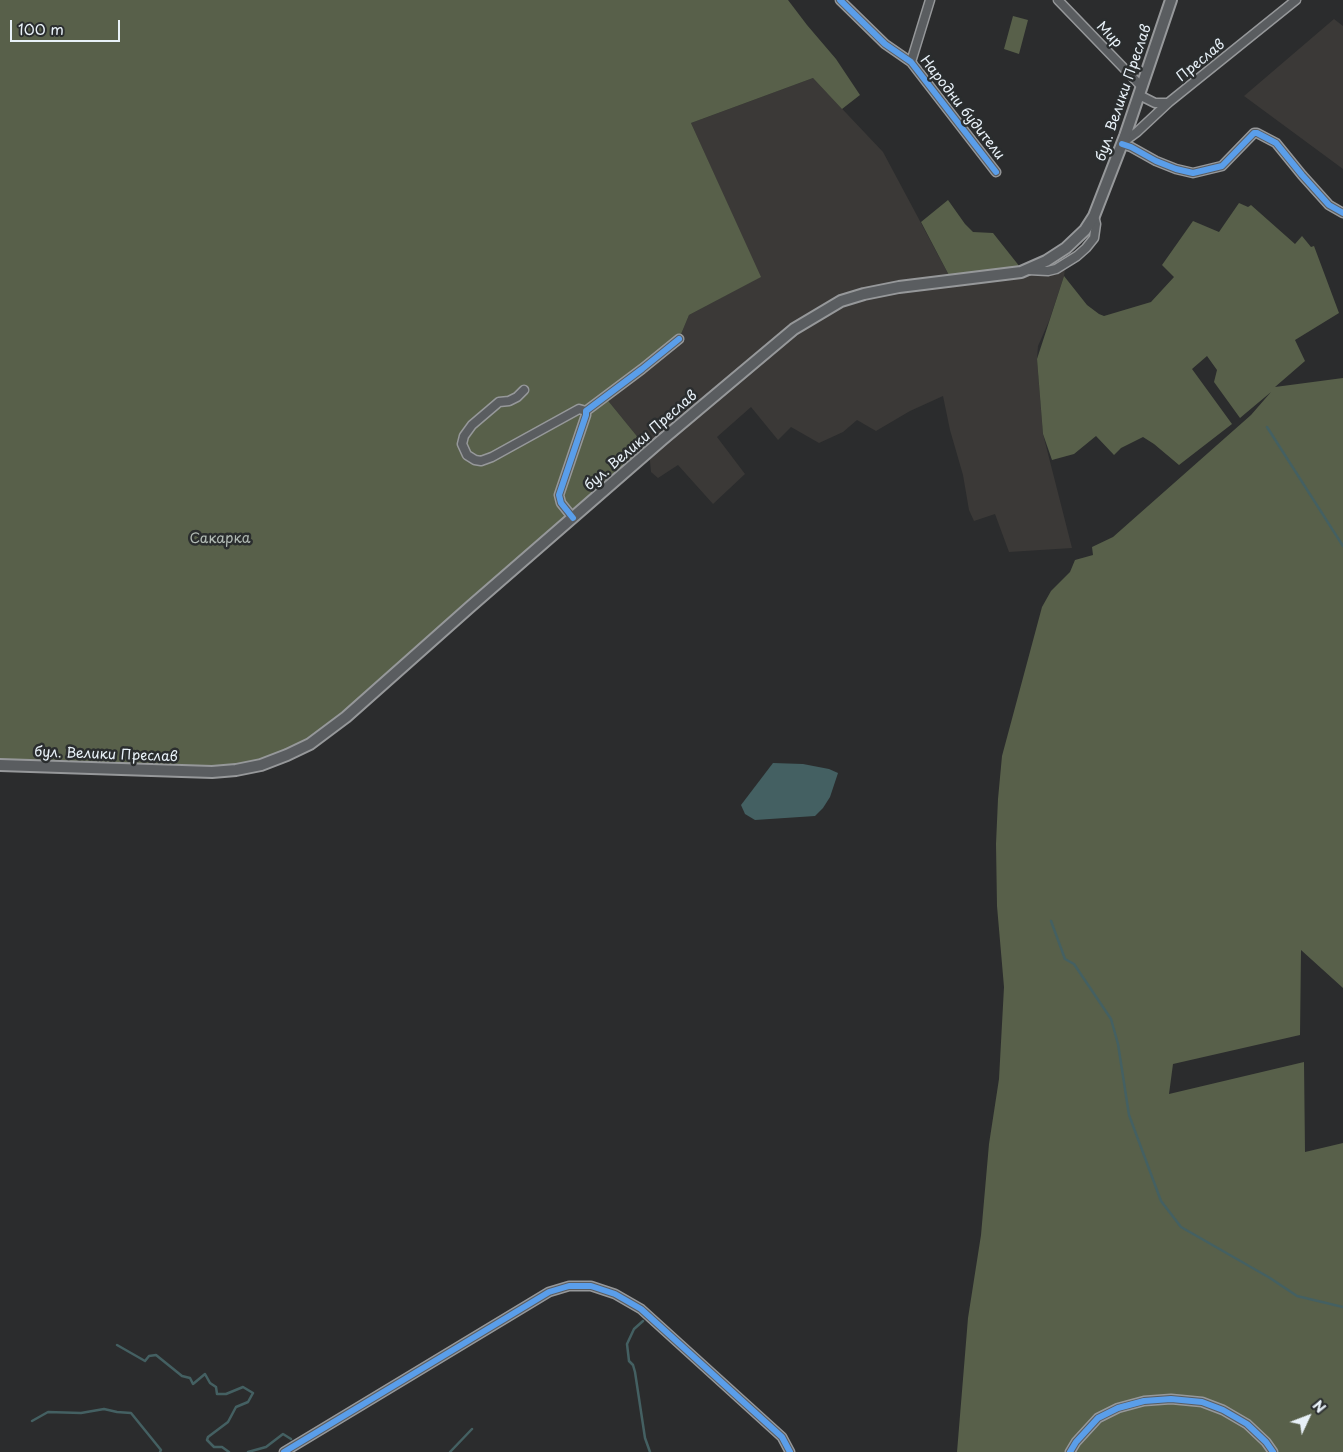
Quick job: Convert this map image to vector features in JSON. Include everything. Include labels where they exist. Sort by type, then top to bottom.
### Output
[{"type":"main road","name":"бул. Велики Преслав","points":[[0,765],[212,772],[236,770],[261,764],[310,744],[346,718],[663,439],[794,329],[841,301],[864,294],[899,287],[1021,272],[1046,261],[1066,248],[1085,230],[1094,216],[1103,195],[1141,91],[1171,0]]},
{"type":"main road","name":"бул. Велики Преслав","points":[[999,274],[1020,267],[1057,246],[1080,225],[1103,195]]},
{"type":"street","name":"Народни будители","points":[[840,0],[885,44],[911,62],[996,172]]},
{"type":"street","points":[[911,62],[930,0]]},
{"type":"street","name":"Мир","points":[[1058,0],[1141,91]]},
{"type":"street","name":"Преслав","points":[[1122,143],[1137,132],[1168,103],[1296,0]]},
{"type":"street","points":[[1141,91],[1155,103],[1168,103]]},
{"type":"street","points":[[1122,143],[1156,161],[1193,173],[1222,166],[1254,133],[1257,133],[1276,143],[1328,205],[1343,213]]},
{"type":"street","points":[[574,518],[561,503],[559,495],[586,411],[678,339]]},
{"type":"street","points":[[524,390],[509,401],[499,402],[472,425],[464,436],[462,444],[467,455],[474,460],[481,461],[492,457],[579,409],[586,411]]},
{"type":"street","points":[[284,1452],[549,1292],[569,1286],[591,1286],[615,1294],[641,1310],[782,1438],[790,1452]]},
{"type":"street","points":[[1070,1452],[1076,1442],[1098,1418],[1118,1408],[1144,1401],[1171,1399],[1202,1402],[1223,1410],[1247,1424],[1266,1442],[1273,1452]]},
{"type":"shaded area","points":[[1334,19],[1343,26],[1343,169],[1244,96]]},
{"type":"shaded area","points":[[813,78],[883,152],[952,281],[1039,271],[1066,263],[1064,276],[1049,321],[1038,346],[1037,359],[1043,434],[1072,548],[1009,552],[995,514],[974,521],[969,510],[963,475],[950,430],[943,396],[910,411],[876,431],[857,420],[843,432],[819,443],[791,427],[778,440],[751,407],[717,437],[745,474],[713,504],[678,465],[658,478],[651,472],[649,451],[605,397],[679,339],[689,315],[760,277],[691,123]]},
{"type":"green space","name":"Сакарка","points":[[0,0],[788,0],[836,59],[860,95],[842,109],[813,78],[691,123],[761,277],[689,315],[679,339],[605,397],[649,451],[310,744],[236,770],[0,765]]},
{"type":"green space","points":[[1013,16],[1028,20],[1019,54],[1004,49]]},
{"type":"green space","points":[[948,200],[973,232],[993,233],[1020,267],[952,281],[921,222]]},
{"type":"green space","points":[[1239,203],[1248,207],[1251,205],[1295,244],[1302,236],[1311,247],[1314,246],[1339,313],[1295,340],[1305,361],[1275,387],[1343,378],[1343,988],[1301,950],[1300,1035],[1173,1064],[1169,1094],[1304,1062],[1305,1152],[1343,1143],[1343,1452],[957,1452],[968,1318],[981,1235],[989,1144],[999,1079],[1004,987],[997,906],[996,844],[1002,756],[1042,607],[1051,591],[1070,572],[1075,560],[1093,555],[1092,547],[1113,537],[1251,415],[1271,392],[1240,418],[1214,382],[1217,370],[1207,356],[1192,369],[1232,424],[1179,465],[1143,437],[1121,448],[1114,455],[1096,436],[1074,454],[1052,460],[1043,434],[1037,359],[1064,276],[1087,305],[1104,316],[1151,302],[1174,277],[1162,265],[1193,221],[1219,232]]},
{"type":"water","points":[[773,763],[803,764],[829,769],[838,773],[830,797],[815,816],[755,820],[745,814],[741,805]]},
{"type":"waterway","points":[[1267,427],[1343,546]]},
{"type":"waterway","points":[[1051,921],[1065,959],[1074,964],[1111,1019],[1118,1044],[1129,1115],[1161,1201],[1181,1227],[1270,1278],[1297,1296],[1343,1307]]},
{"type":"waterway","points":[[643,1321],[634,1329],[627,1344],[629,1361],[633,1365],[635,1372],[645,1438],[650,1452]]},
{"type":"waterway","points":[[117,1345],[145,1361],[149,1356],[156,1355],[182,1376],[190,1378],[193,1384],[205,1374],[210,1383],[216,1387],[217,1394],[226,1394],[243,1387],[253,1393],[248,1402],[236,1407],[228,1422],[208,1437],[207,1440],[214,1447],[222,1447],[229,1452]]},
{"type":"waterway","points":[[32,1421],[48,1412],[81,1413],[104,1409],[131,1413],[161,1450],[160,1452]]},
{"type":"waterway","points":[[450,1452],[472,1429]]},
{"type":"waterway","points":[[248,1452],[266,1447],[283,1434],[291,1439]]},
{"type":"cycle path","points":[[840,0],[885,44],[911,62],[996,172]]},
{"type":"cycle path","points":[[1122,144],[1156,161],[1193,173],[1222,166],[1254,133],[1257,133],[1276,143],[1329,205],[1343,213]]},
{"type":"cycle path","points":[[573,518],[561,503],[559,495],[586,411],[679,339]]},
{"type":"cycle path","points":[[284,1452],[549,1292],[569,1286],[591,1286],[615,1294],[641,1309],[782,1437],[790,1452]]},
{"type":"cycle path","points":[[1070,1452],[1076,1442],[1098,1418],[1118,1408],[1144,1401],[1171,1399],[1202,1402],[1223,1410],[1247,1424],[1266,1442],[1273,1452]]}]
